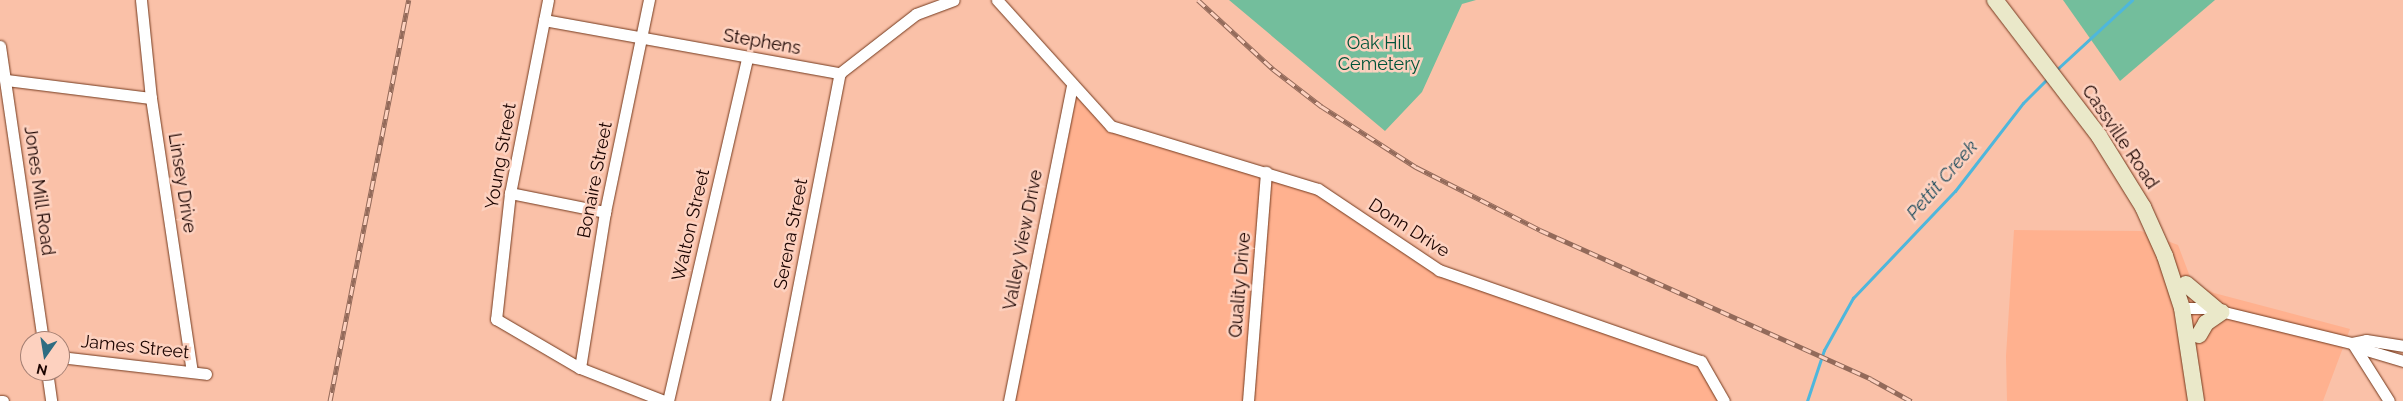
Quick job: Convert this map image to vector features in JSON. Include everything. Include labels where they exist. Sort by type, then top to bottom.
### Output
[{"type":"main road","name":"Cassville Road","points":[[1996,0],[2035,44],[2104,133],[2154,205],[2186,284],[2196,401]]},
{"type":"main road","name":"Cassville Road","points":[[2008,0],[2035,44]]},
{"type":"main road","name":"Cassville Road","points":[[2104,133],[2143,207],[2199,335],[2206,401]]},
{"type":"main road","points":[[2186,284],[2220,311],[2206,323],[2199,335]]},
{"type":"street","name":"Linsey Drive","points":[[141,0],[151,98],[192,371]]},
{"type":"street","name":"Young Street","points":[[548,0],[510,193],[496,318],[580,368]]},
{"type":"street","name":"Bonaire Street","points":[[580,368],[605,212],[650,0]]},
{"type":"street","points":[[840,73],[916,14],[954,0]]},
{"type":"street","name":"Donn Drive","points":[[997,0],[1110,126],[1318,189],[1439,270],[1700,361],[1724,401]]},
{"type":"street","name":"Stephens","points":[[544,20],[840,73]]},
{"type":"street","name":"Jones Mill Road","points":[[0,46],[42,331]]},
{"type":"street","name":"Walton Street","points":[[668,401],[748,58]]},
{"type":"street","name":"Serena Street","points":[[776,401],[840,73]]},
{"type":"street","points":[[6,80],[151,98]]},
{"type":"street","name":"Valley View Drive","points":[[1009,401],[1072,85]]},
{"type":"street","name":"Quality Drive","points":[[1248,401],[1266,172]]},
{"type":"street","points":[[510,193],[605,212]]},
{"type":"street","points":[[2187,307],[2220,311],[2352,343],[2362,349],[2403,361]]},
{"type":"street","points":[[2352,343],[2366,340],[2403,346]]},
{"type":"street","points":[[2352,343],[2389,401]]},
{"type":"street","name":"James Street","points":[[70,358],[206,374]]},
{"type":"street","points":[[580,368],[664,401]]},
{"type":"street","points":[[48,381],[51,401]]},
{"type":"shaded area","points":[[1076,90],[1107,122],[1318,189],[1439,270],[1701,361],[1724,401],[1015,401]]},
{"type":"shaded area","points":[[2014,230],[2141,231],[2178,245],[2192,282],[2214,293],[2350,329],[2323,401],[2007,401],[2006,356]]},
{"type":"green space","name":"Oak Hill Cemetery","points":[[1229,0],[1476,0],[1462,4],[1422,92],[1385,131]]},
{"type":"green space","points":[[2063,0],[2215,0],[2120,81]]},
{"type":"waterway","name":"Pettit Creek","points":[[2055,71],[2132,0]]},
{"type":"waterway","name":"Pettit Creek","points":[[1807,401],[1824,350],[1853,298],[1955,191],[2023,103],[2049,77]]},
{"type":"railway","points":[[330,401],[409,0]]},
{"type":"railway","points":[[1198,0],[1273,69],[1321,106],[1416,167],[1540,230],[1871,379],[1911,401]]}]
